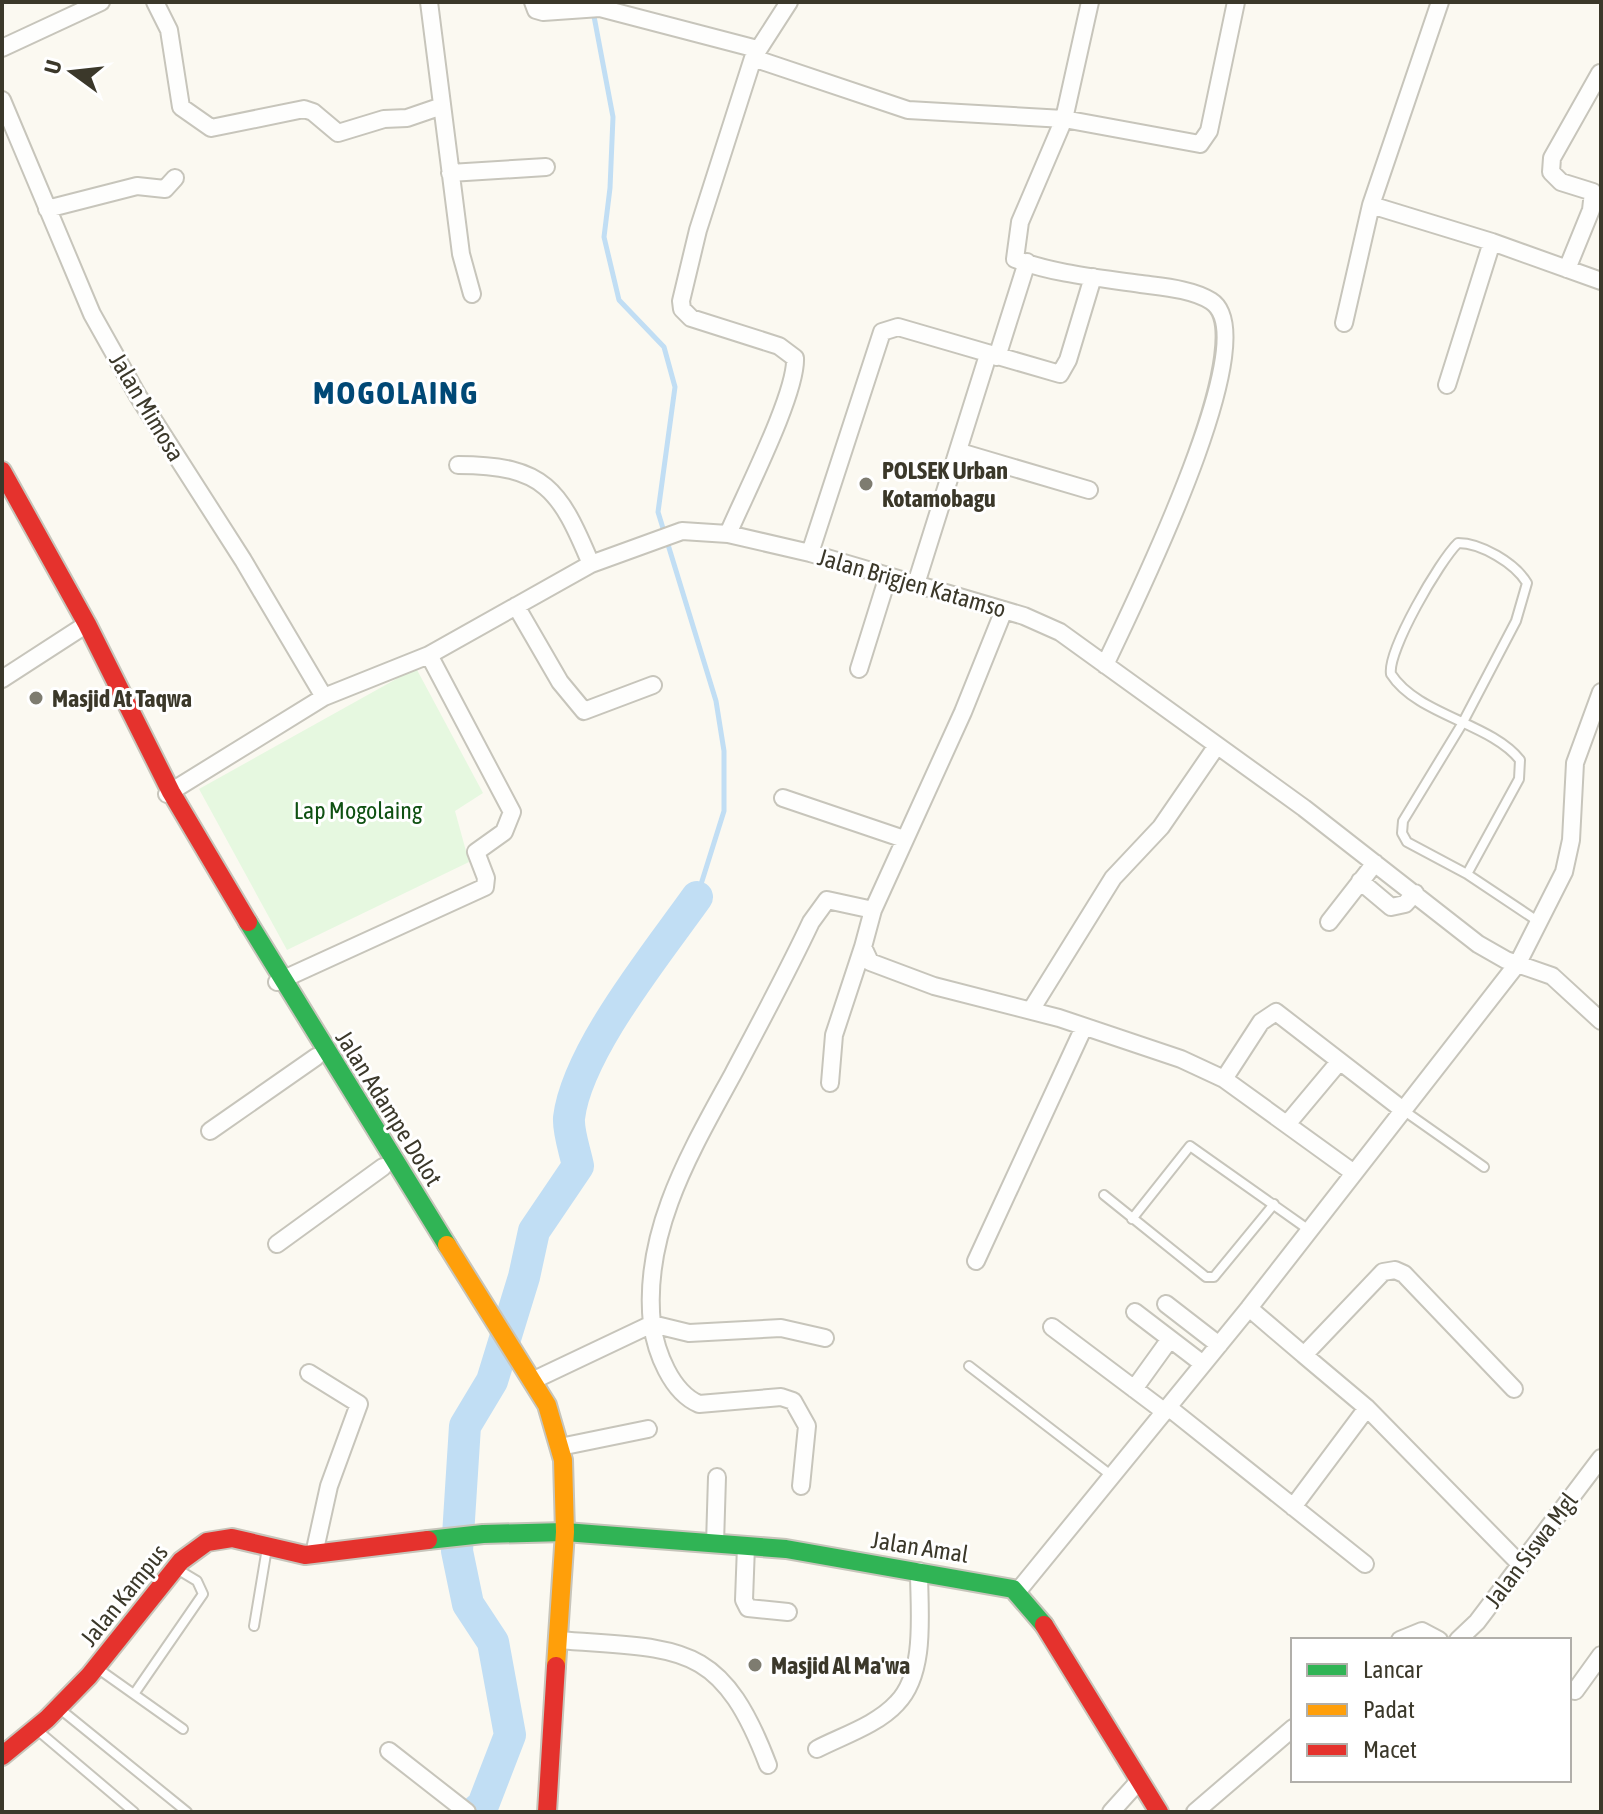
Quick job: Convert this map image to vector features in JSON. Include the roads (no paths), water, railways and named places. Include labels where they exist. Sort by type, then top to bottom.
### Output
[{"type":"main road","name":"Jalan Adampe Dolot","points":[[2,471],[165,796],[483,1318]]},
{"type":"main road","name":"Jalan Adampe Dolot","points":[[2,500],[82,627]]},
{"type":"main road","name":"Jalan Adampe Dolot","points":[[277,982],[316,1057],[383,1167],[512,1363],[542,1439],[558,1532],[535,1812]]},
{"type":"main road","name":"Jalan Adampe Dolot","points":[[512,1363],[534,1380],[547,1405],[560,1447],[559,1640],[547,1812]]},
{"type":"main road","name":"Jalan Kampus","points":[[2,1756],[58,1708],[96,1667],[175,1568],[207,1542],[232,1538],[286,1554],[314,1554],[432,1538],[558,1532]]},
{"type":"main road","name":"Jalan Amal","points":[[558,1532],[793,1550],[1018,1591]]},
{"type":"main road","points":[[1018,1591],[1037,1614],[1159,1812]]},
{"type":"street","points":[[2,48],[101,2]]},
{"type":"street","points":[[155,2],[169,30],[181,107],[211,128],[304,109],[313,112],[338,133],[384,119],[407,118],[442,106]]},
{"type":"street","points":[[429,2],[461,254],[472,294]]},
{"type":"street","points":[[533,2],[536,10],[543,12],[600,8],[755,53],[908,110],[1064,119],[1200,144],[1206,140],[1236,2]]},
{"type":"street","points":[[728,534],[785,401],[794,375],[795,358],[779,346],[691,318],[682,309],[681,301],[698,230],[755,53],[789,2]]},
{"type":"street","points":[[1090,2],[1064,119],[1020,222],[1014,256],[1027,262],[1093,277],[1172,289],[1209,300],[1220,311],[1224,339],[1223,361],[1199,456],[1105,665]]},
{"type":"street","points":[[1344,323],[1371,205],[1440,2]]},
{"type":"street","points":[[1567,269],[1591,210],[1593,192],[1561,182],[1551,172],[1552,158],[1600,73]]},
{"type":"street","name":"Jalan Mimosa","points":[[2,100],[92,314],[138,396],[243,560],[324,697]]},
{"type":"street","points":[[450,173],[546,167]]},
{"type":"street","points":[[47,209],[137,186],[165,189],[175,178]]},
{"type":"street","points":[[1371,205],[1492,242],[1601,281]]},
{"type":"street","points":[[1447,385],[1492,242]]},
{"type":"street","points":[[916,584],[1027,262]]},
{"type":"street","points":[[810,553],[882,332],[898,327],[1051,373],[1063,371],[1093,277]]},
{"type":"street","points":[[960,452],[1089,490]]},
{"type":"street","points":[[458,465],[490,465],[520,471],[548,487],[570,514],[591,564]]},
{"type":"street","name":"Jalan Brigjen Katamso","points":[[165,796],[324,697],[429,655],[591,564],[682,531],[728,534],[810,553],[916,584],[1004,610],[1060,632],[1304,808],[1478,944],[1552,976],[1600,1020]]},
{"type":"street","points":[[859,669],[888,576]]},
{"type":"street","points":[[516,606],[560,682],[584,711],[653,685]]},
{"type":"street","points":[[830,1083],[834,1035],[873,910],[963,712],[1004,610]]},
{"type":"street","points":[[2,679],[82,627]]},
{"type":"street","points":[[277,982],[485,887],[486,878],[476,852],[504,832],[512,812],[429,655]]},
{"type":"street","points":[[1018,1591],[1249,1308],[1518,963],[1569,857],[1575,763],[1601,692]]},
{"type":"street","points":[[1031,1010],[1113,878],[1161,827],[1216,747]]},
{"type":"street","points":[[783,798],[904,839]]},
{"type":"street","points":[[1329,922],[1375,863]]},
{"type":"street","points":[[1360,881],[1391,907],[1405,904],[1415,893]]},
{"type":"street","points":[[801,1486],[807,1426],[793,1401],[781,1397],[699,1404],[681,1393],[655,1346],[652,1292],[658,1244],[676,1181],[811,922],[827,900],[873,910]]},
{"type":"street","points":[[863,947],[870,962],[901,974],[934,986],[1031,1010],[1166,1053],[1224,1079],[1354,1173]]},
{"type":"street","points":[[1224,1079],[1261,1022],[1273,1012],[1403,1110]]},
{"type":"street","points":[[976,1261],[1084,1027]]},
{"type":"street","points":[[210,1131],[316,1057]]},
{"type":"street","points":[[1288,1123],[1339,1062]]},
{"type":"street","points":[[277,1244],[383,1167]]},
{"type":"street","points":[[1304,1355],[1383,1272],[1395,1270],[1404,1274],[1514,1389]]},
{"type":"street","points":[[1166,1304],[1219,1345]]},
{"type":"street","points":[[1249,1308],[1367,1408],[1520,1564]]},
{"type":"street","points":[[1135,1312],[1203,1364]]},
{"type":"street","points":[[534,1380],[652,1324],[689,1333],[781,1328],[825,1338]]},
{"type":"street","points":[[1052,1327],[1134,1389],[1166,1409],[1365,1564]]},
{"type":"street","points":[[1134,1389],[1170,1339]]},
{"type":"street","points":[[309,1373],[359,1404],[329,1486],[314,1554]]},
{"type":"street","points":[[1293,1507],[1367,1408]]},
{"type":"street","points":[[560,1447],[648,1429]]},
{"type":"street","name":"Jalan Siswa Mgl","points":[[1460,1638],[1477,1622],[1598,1465]]},
{"type":"street","points":[[715,1544],[717,1477]]},
{"type":"street","points":[[746,1546],[744,1600],[748,1608],[788,1612]]},
{"type":"street","points":[[817,1749],[879,1717],[897,1703],[909,1686],[919,1629],[919,1571]]},
{"type":"street","points":[[1403,1638],[1415,1631],[1434,1638]]},
{"type":"street","points":[[559,1640],[683,1653],[702,1662],[727,1686],[748,1715],[768,1765]]},
{"type":"street","points":[[1575,1691],[1601,1655]]},
{"type":"street","points":[[1195,1812],[1291,1730]]},
{"type":"street","points":[[389,1751],[465,1811]]},
{"type":"street","points":[[1121,1808],[1139,1781]]},
{"type":"lane","points":[[1467,874],[1487,842],[1521,770],[1515,754],[1462,724],[1395,680],[1390,666],[1436,572],[1458,543],[1480,546],[1518,572],[1527,583],[1516,621],[1462,724],[1403,821],[1402,833],[1407,842],[1467,874],[1539,923]]},
{"type":"lane","points":[[1403,1110],[1484,1167]]},
{"type":"lane","points":[[1132,1219],[1190,1146],[1309,1230]]},
{"type":"lane","points":[[1104,1195],[1199,1275],[1214,1277],[1274,1204]]},
{"type":"lane","points":[[969,1366],[1112,1476]]},
{"type":"lane","points":[[254,1626],[267,1548]]},
{"type":"lane","points":[[134,1694],[203,1594],[197,1581],[175,1568]]},
{"type":"lane","points":[[96,1667],[183,1729]]},
{"type":"lane","points":[[58,1708],[176,1809],[187,1812]]},
{"type":"lane","points":[[36,1728],[134,1812]]},
{"type":"waterway","points":[[593,11],[613,117],[604,237],[619,300],[664,347],[675,387],[658,512],[716,701],[724,751],[724,811],[697,897]]},
{"type":"waterway","points":[[475,1812],[483,1805],[510,1735],[493,1642],[468,1604],[457,1551],[465,1426],[492,1381],[524,1277],[534,1231],[578,1166],[569,1118],[587,1063],[621,1003],[697,897]]},
{"type":"place","name":"POLSEK Urban Kotamobagu","points":[[866,484]]},
{"type":"place","name":"Masjid At Taqwa","points":[[36,698]]},
{"type":"place","name":"Masjid Al Ma'wa","points":[[755,1665]]},
{"type":"district","name":"MOGOLAING","points":[[396,392]]},
{"type":"park label","name":"Lap Mogolaing","points":[[358,810]]}]
